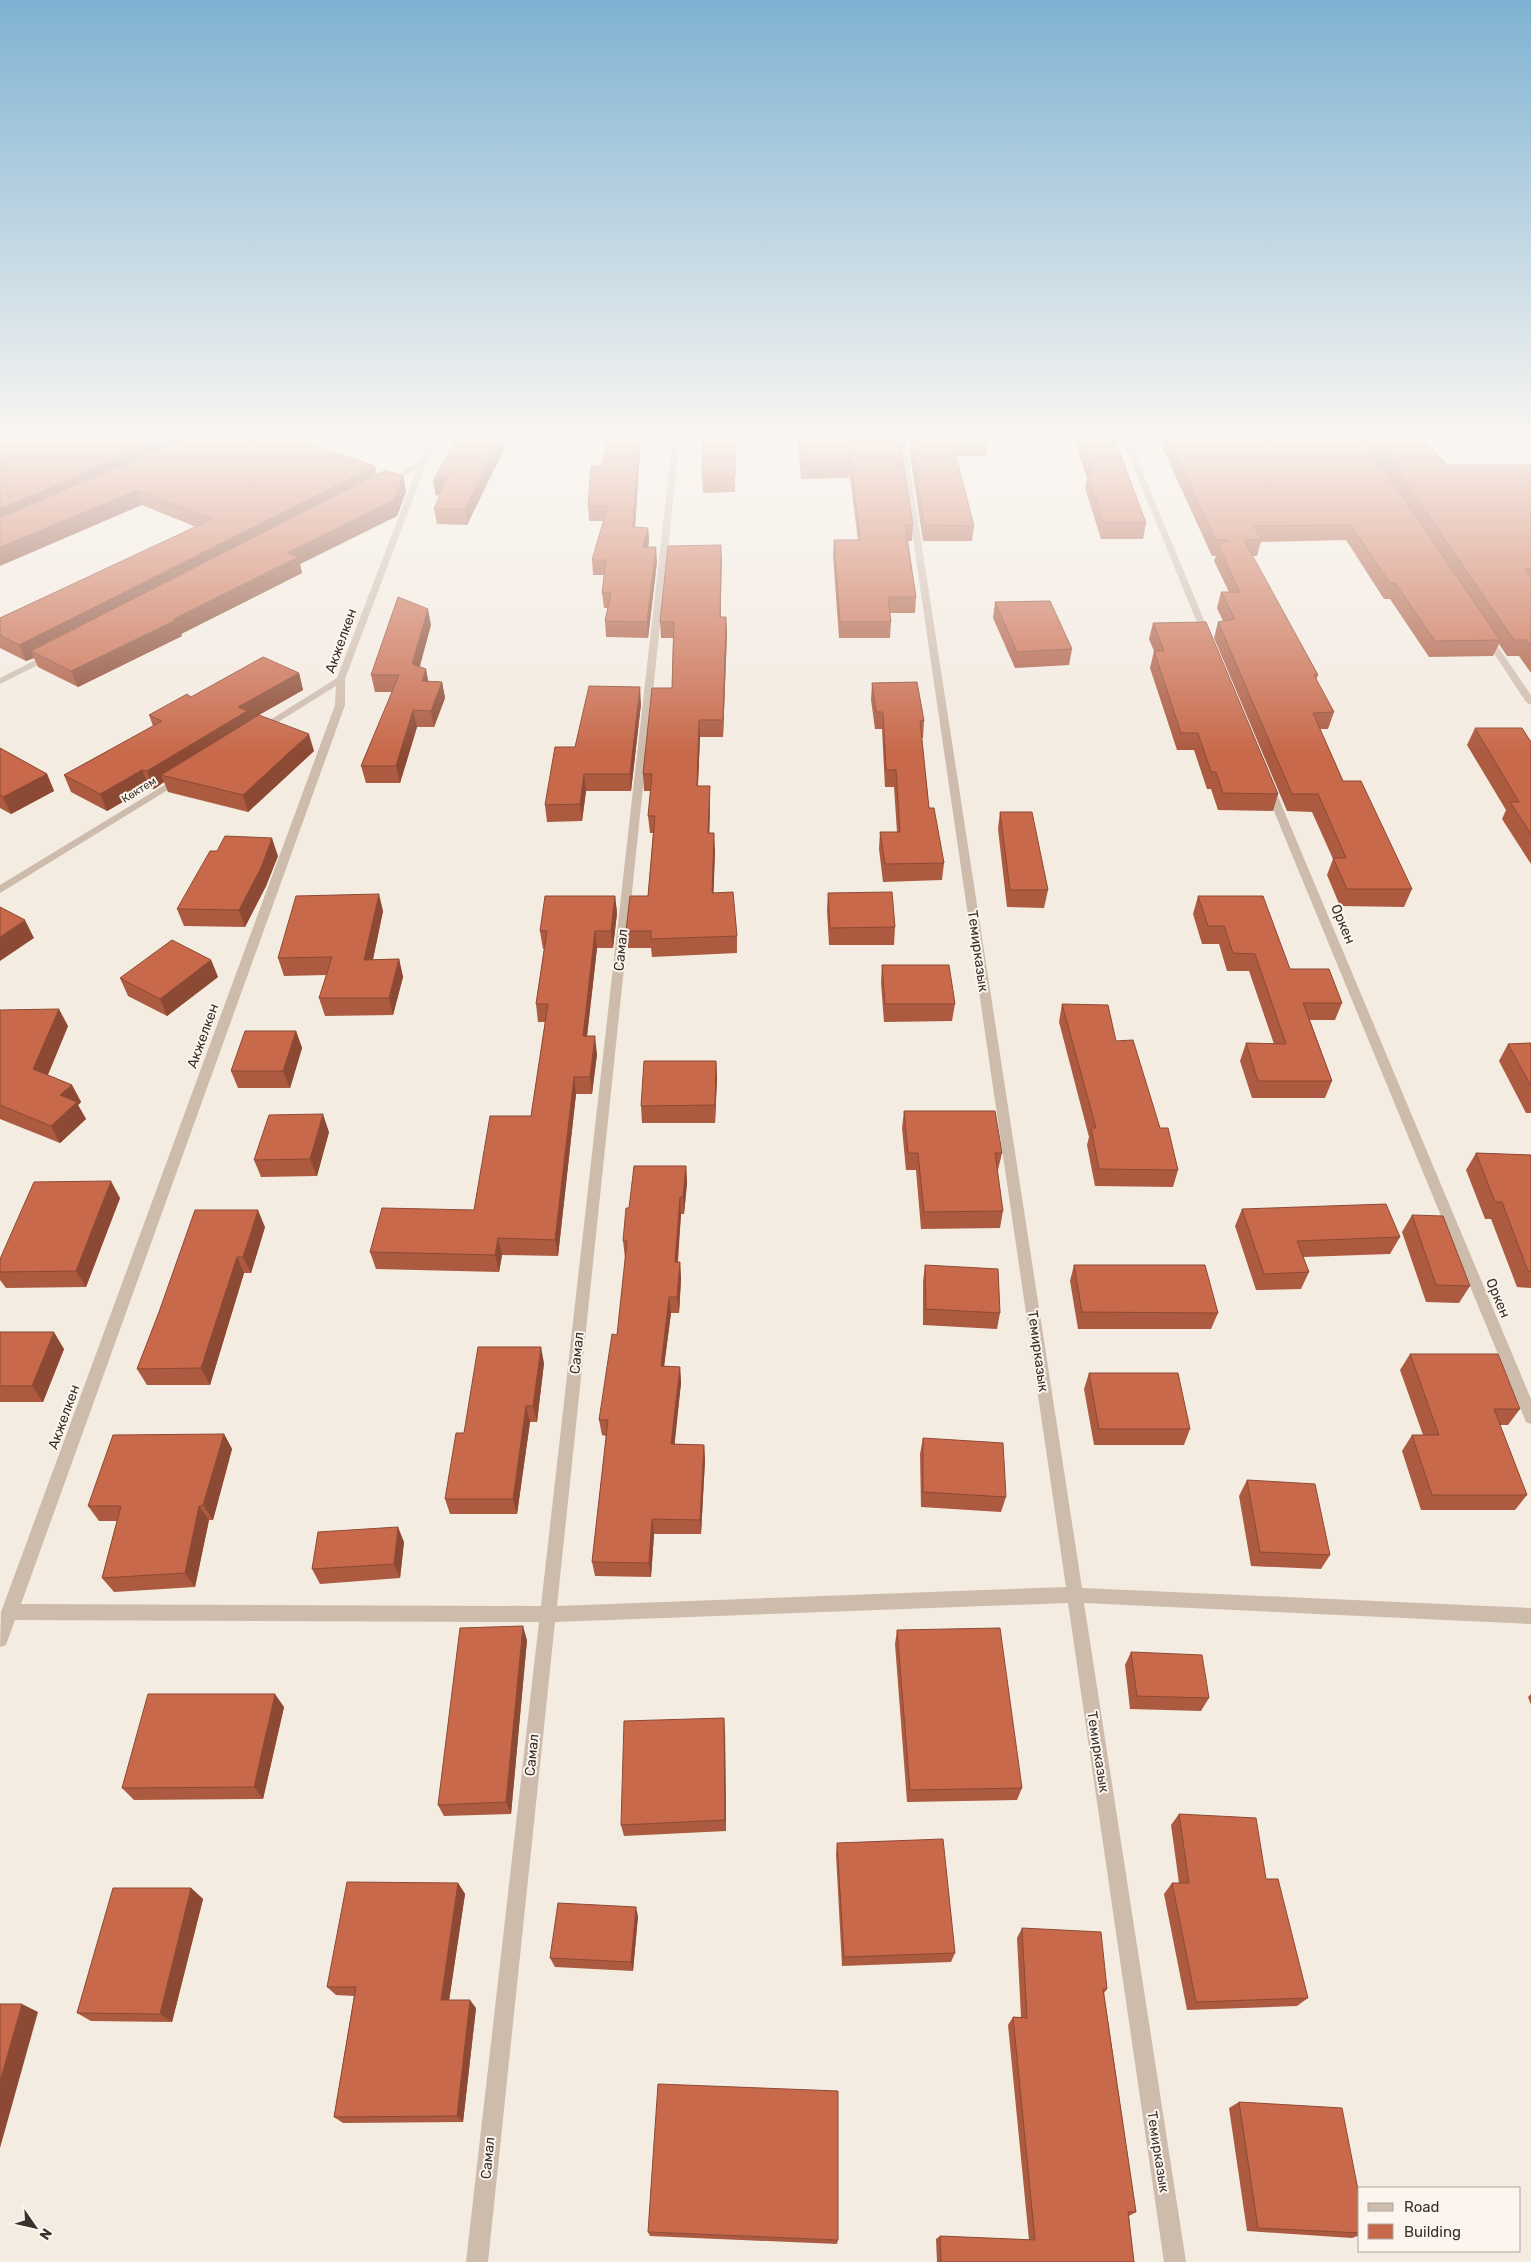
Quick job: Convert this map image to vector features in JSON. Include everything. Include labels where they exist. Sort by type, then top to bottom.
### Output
[{"type":"street","name":"Акжелкен","points":[[0,1639],[340,705],[341,679],[392,543]]},
{"type":"street","name":"Самал","points":[[476,2262],[665,543]]},
{"type":"street","name":"Темирказык","points":[[917,543],[1175,2262]]},
{"type":"street","points":[[1168,543],[1211,645]]},
{"type":"street","points":[[1481,628],[1531,702]]},
{"type":"street","points":[[0,681],[62,649]]},
{"type":"street","points":[[250,736],[341,679]]},
{"type":"street","name":"Көктем","points":[[0,890],[192,772]]},
{"type":"street","name":"Оркен","points":[[1264,774],[1531,1417]]},
{"type":"street","points":[[9,1612],[548,1614],[1074,1595],[1531,1616]]},
{"type":"building","points":[[0,543],[11,543],[0,547]]},
{"type":"building","points":[[162,543],[223,543],[19,645],[0,635],[0,618]]},
{"type":"building","points":[[244,543],[308,543],[287,553],[298,557],[174,619],[176,620],[71,671],[31,651]]},
{"type":"building","points":[[597,543],[644,543],[643,547],[656,547],[647,622],[605,621],[611,593],[602,593],[606,560],[592,560]]},
{"type":"building","points":[[834,543],[908,543],[916,597],[888,597],[891,622],[840,622]]},
{"type":"building","points":[[1223,543],[1245,543],[1318,675],[1314,675],[1334,712],[1313,713],[1343,781],[1361,781],[1412,889],[1347,889],[1333,858],[1346,858],[1318,794],[1292,794],[1218,622],[1235,619],[1221,592],[1240,592],[1218,545]]},
{"type":"building","points":[[1363,543],[1434,543],[1500,640],[1435,641],[1395,583],[1390,583]]},
{"type":"building","points":[[1447,543],[1531,543],[1531,569],[1525,569],[1531,577],[1531,646],[1526,640],[1514,640]]},
{"type":"building","points":[[721,545],[720,617],[726,617],[723,720],[699,720],[697,786],[710,786],[708,833],[714,833],[712,893],[733,892],[737,936],[651,939],[651,931],[626,931],[630,896],[648,896],[655,816],[648,816],[652,774],[643,774],[652,688],[672,688],[674,622],[660,622],[668,546]]},
{"type":"building","points":[[398,597],[428,609],[412,664],[426,669],[422,681],[442,682],[431,711],[413,710],[396,766],[361,766],[399,675],[371,675]]},
{"type":"building","points":[[1050,601],[1072,649],[1017,652],[995,602]]},
{"type":"building","points":[[1206,622],[1278,794],[1223,793],[1216,772],[1211,772],[1198,733],[1181,733],[1154,651],[1164,651],[1153,623]]},
{"type":"building","points":[[263,657],[299,673],[238,707],[247,711],[147,771],[142,770],[100,794],[64,775],[162,721],[149,715],[187,694],[191,697]]},
{"type":"building","points":[[917,682],[924,721],[920,721],[929,808],[934,808],[944,863],[885,864],[880,832],[900,832],[896,770],[886,770],[883,712],[876,712],[872,683]]},
{"type":"building","points":[[589,686],[640,687],[630,774],[584,774],[580,804],[545,805],[555,747],[575,747]]},
{"type":"building","points":[[259,715],[309,734],[243,795],[161,775]]},
{"type":"building","points":[[1475,728],[1522,728],[1531,742],[1531,834],[1510,802],[1519,802]]},
{"type":"building","points":[[0,748],[47,774],[3,797],[0,795]]},
{"type":"building","points":[[1000,812],[1032,812],[1048,890],[1010,890]]},
{"type":"building","points":[[225,836],[272,838],[261,868],[239,910],[177,909],[210,851],[217,851]]},
{"type":"building","points":[[892,892],[895,927],[830,928],[828,893]]},
{"type":"building","points":[[379,894],[364,960],[399,959],[389,998],[319,998],[332,957],[278,958],[296,896]]},
{"type":"building","points":[[545,896],[615,896],[611,931],[595,931],[583,1036],[595,1036],[590,1077],[574,1077],[555,1240],[498,1238],[495,1255],[370,1252],[382,1208],[474,1210],[490,1116],[531,1116],[548,1004],[536,1004],[547,931],[540,931]]},
{"type":"building","points":[[1198,896],[1263,896],[1290,969],[1329,969],[1342,1003],[1303,1003],[1332,1081],[1258,1081],[1246,1043],[1286,1044],[1255,954],[1233,953],[1224,926],[1208,926]]},
{"type":"building","points":[[0,907],[25,920],[0,937]]},
{"type":"building","points":[[172,940],[211,960],[160,999],[120,978]]},
{"type":"building","points":[[882,965],[949,965],[955,1004],[885,1004]]},
{"type":"building","points":[[1062,1004],[1108,1005],[1116,1041],[1133,1040],[1160,1128],[1168,1128],[1178,1170],[1099,1169],[1091,1128],[1096,1128]]},
{"type":"building","points":[[59,1009],[33,1069],[72,1085],[60,1095],[77,1102],[51,1126],[0,1105],[0,1010]]},
{"type":"building","points":[[245,1031],[296,1031],[283,1071],[231,1071]]},
{"type":"building","points":[[1531,1043],[1531,1086],[1508,1044]]},
{"type":"building","points":[[644,1061],[716,1061],[715,1105],[641,1106]]},
{"type":"building","points":[[904,1111],[995,1111],[1002,1153],[995,1153],[1003,1211],[924,1212],[918,1153],[908,1153]]},
{"type":"building","points":[[323,1114],[310,1159],[254,1160],[269,1115]]},
{"type":"building","points":[[1476,1153],[1531,1155],[1531,1271],[1528,1271],[1502,1202],[1495,1202]]},
{"type":"building","points":[[634,1166],[686,1166],[683,1197],[680,1197],[675,1262],[680,1262],[677,1297],[669,1297],[661,1366],[680,1367],[671,1444],[704,1445],[700,1520],[652,1519],[649,1563],[592,1562],[608,1420],[599,1420],[612,1334],[617,1335],[627,1241],[623,1241],[626,1208],[629,1208]]},
{"type":"building","points":[[111,1181],[76,1271],[0,1272],[0,1259],[34,1182]]},
{"type":"building","points":[[1386,1204],[1400,1237],[1297,1241],[1309,1272],[1264,1274],[1242,1209]]},
{"type":"building","points":[[195,1210],[258,1210],[243,1257],[237,1257],[201,1368],[137,1369],[159,1312]]},
{"type":"building","points":[[1412,1215],[1443,1216],[1470,1286],[1436,1285]]},
{"type":"building","points":[[925,1265],[998,1269],[1000,1313],[926,1309]]},
{"type":"building","points":[[1074,1265],[1205,1265],[1218,1313],[1082,1312]]},
{"type":"building","points":[[0,1332],[54,1332],[32,1386],[0,1386]]},
{"type":"building","points":[[478,1347],[541,1347],[533,1406],[526,1406],[513,1499],[445,1499],[456,1433],[464,1433]]},
{"type":"building","points":[[1410,1354],[1498,1354],[1520,1409],[1494,1409],[1527,1495],[1432,1495],[1412,1435],[1439,1435]]},
{"type":"building","points":[[1089,1373],[1178,1373],[1190,1429],[1099,1429]]},
{"type":"building","points":[[224,1434],[203,1505],[199,1506],[185,1573],[102,1578],[121,1506],[88,1506],[113,1435]]},
{"type":"building","points":[[923,1438],[1003,1443],[1006,1497],[923,1492]]},
{"type":"building","points":[[1247,1480],[1315,1484],[1330,1555],[1260,1552]]},
{"type":"building","points":[[398,1527],[394,1564],[312,1569],[318,1532]]},
{"type":"building","points":[[523,1626],[506,1802],[438,1805],[460,1628]]},
{"type":"building","points":[[1000,1628],[1022,1788],[910,1790],[897,1630]]},
{"type":"building","points":[[1131,1652],[1202,1655],[1209,1698],[1137,1696]]},
{"type":"building","points":[[148,1694],[275,1694],[254,1787],[122,1788]]},
{"type":"building","points":[[724,1718],[725,1820],[621,1825],[624,1721]]},
{"type":"building","points":[[1179,1814],[1256,1818],[1266,1879],[1278,1879],[1308,1998],[1196,2002],[1172,1883],[1189,1883]]},
{"type":"building","points":[[943,1839],[955,1953],[844,1957],[837,1843]]},
{"type":"building","points":[[347,1882],[458,1883],[441,2000],[470,2000],[457,2116],[334,2117],[356,1987],[327,1987]]},
{"type":"building","points":[[113,1888],[191,1888],[160,2014],[77,2013]]},
{"type":"building","points":[[558,1903],[636,1907],[631,1962],[550,1958]]},
{"type":"building","points":[[1022,1928],[1101,1932],[1107,1989],[1103,1989],[1136,2212],[1128,2212],[1134,2262],[941,2262],[940,2236],[1035,2240],[1013,2017],[1027,2018]]},
{"type":"building","points":[[0,2004],[22,2004],[0,2081]]},
{"type":"building","points":[[658,2084],[838,2091],[838,2240],[648,2232]]},
{"type":"building","points":[[1239,2102],[1342,2108],[1358,2190],[1358,2233],[1258,2228]]}]
